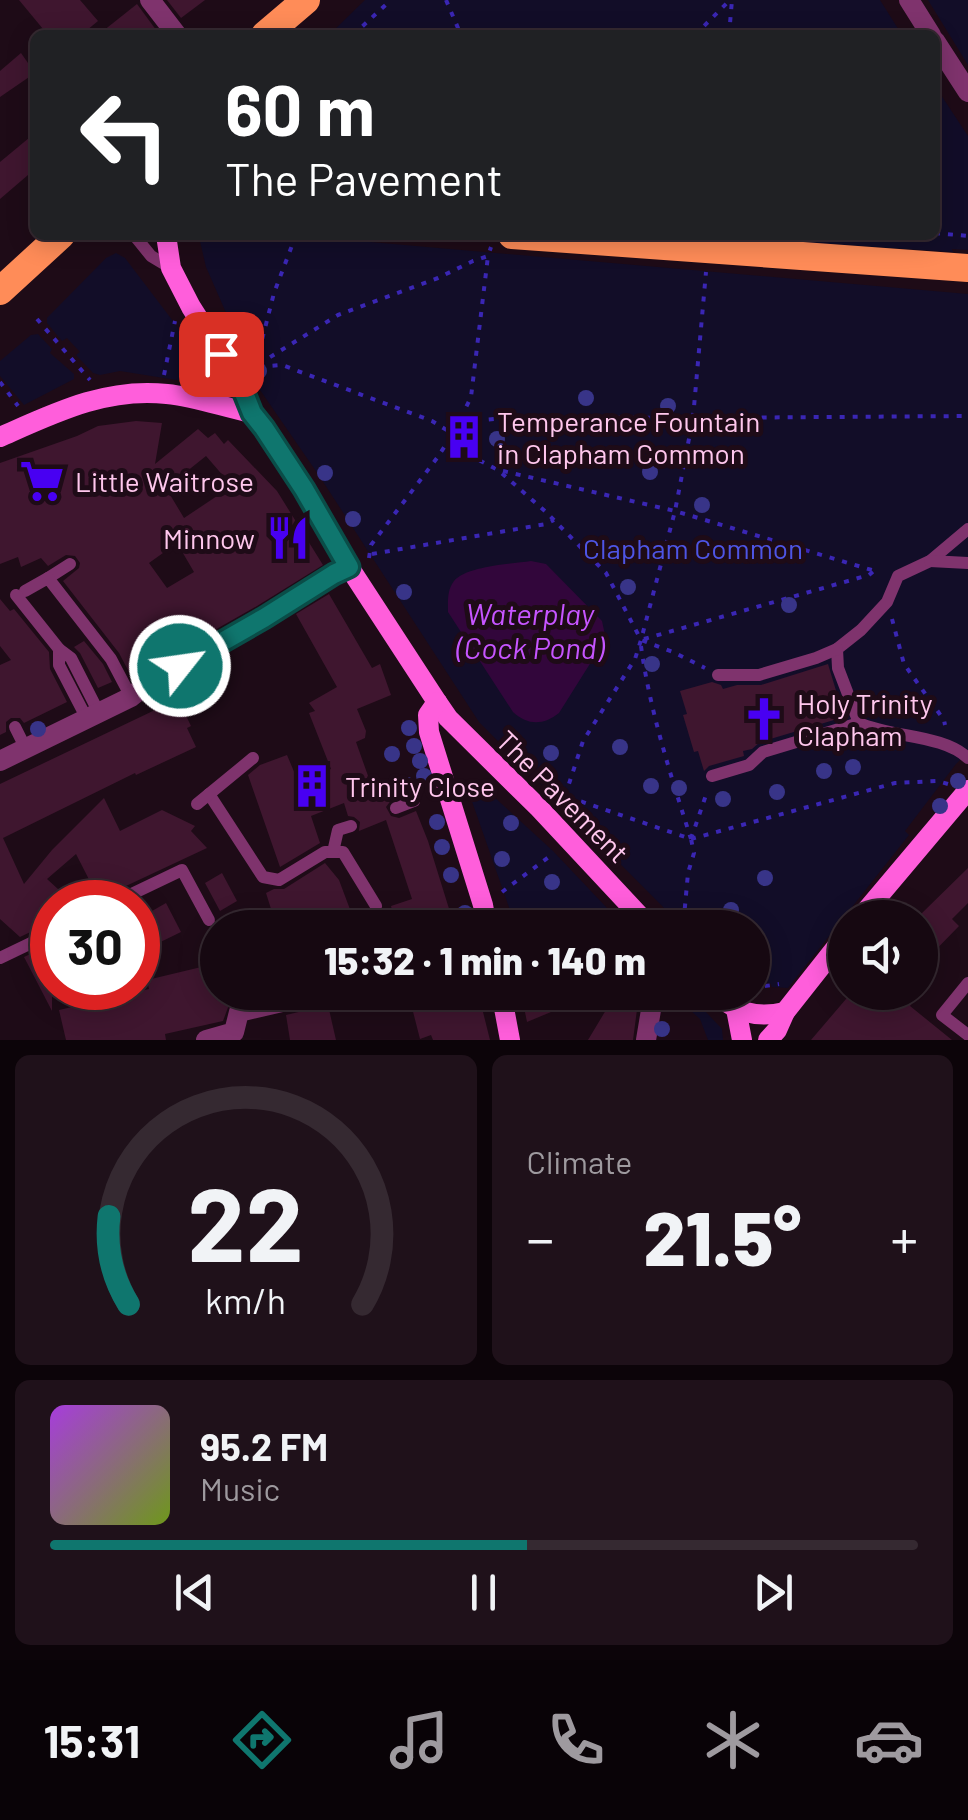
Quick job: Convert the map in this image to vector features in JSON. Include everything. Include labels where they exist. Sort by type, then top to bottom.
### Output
[{"type":"highway","points":[[271,30],[306,0]]},
{"type":"highway","points":[[0,292],[55,240]]},
{"type":"highway","points":[[581,240],[968,268]]},
{"type":"main road","name":"The Pavement","points":[[167,240],[170,268],[242,388],[252,413],[356,566],[448,718],[634,910]]},
{"type":"main road","points":[[0,437],[92,399],[137,392],[170,394],[252,413]]},
{"type":"main road","points":[[437,702],[428,715],[429,732],[483,910]]},
{"type":"main road","points":[[874,900],[959,788]]},
{"type":"main road","points":[[768,1040],[828,958]]},
{"type":"main road","points":[[504,1010],[510,1040]]},
{"type":"main road","points":[[736,1010],[742,1040]]},
{"type":"main road","points":[[741,1010],[768,1016],[785,1012]]},
{"type":"street","points":[[150,0],[173,30]]},
{"type":"street","points":[[909,0],[928,30]]},
{"type":"street","points":[[940,49],[968,92]]},
{"type":"street","points":[[0,761],[131,697],[322,582],[356,566]]},
{"type":"street","points":[[206,1040],[234,1032],[239,1012],[248,1010]]},
{"type":"street","points":[[646,1040],[651,1010]]},
{"type":"lane","points":[[138,240],[150,256],[170,268]]},
{"type":"lane","points":[[718,675],[759,675],[837,650],[887,602],[898,576],[930,561],[968,529]]},
{"type":"lane","points":[[930,561],[968,563]]},
{"type":"lane","points":[[70,564],[20,593],[59,649],[60,665],[93,716]]},
{"type":"lane","points":[[48,578],[111,659],[131,697]]},
{"type":"lane","points":[[837,650],[838,668],[859,723]]},
{"type":"lane","points":[[712,776],[749,765],[763,752],[859,723],[947,745],[968,758]]},
{"type":"lane","points":[[15,727],[26,749]]},
{"type":"lane","points":[[196,804],[253,758]]},
{"type":"lane","points":[[210,794],[263,877],[279,880],[324,852],[343,852],[376,906]]},
{"type":"lane","points":[[396,808],[414,801]]},
{"type":"lane","points":[[334,852],[338,830],[351,826]]},
{"type":"lane","points":[[160,881],[182,870],[204,910]]},
{"type":"lane","points":[[0,958],[30,944]]},
{"type":"lane","points":[[968,982],[942,1015],[968,1035]]},
{"type":"path","points":[[358,30],[391,0]]},
{"type":"path","points":[[446,0],[458,30]]},
{"type":"path","points":[[699,30],[731,0]]},
{"type":"path","points":[[729,30],[731,0]]},
{"type":"path","points":[[940,233],[968,236]]},
{"type":"path","points":[[255,366],[274,292],[294,240]]},
{"type":"path","points":[[247,371],[338,315],[488,256],[471,397],[453,434],[371,546],[371,555]]},
{"type":"path","points":[[565,796],[583,741],[635,659],[675,511],[692,418],[706,267]]},
{"type":"path","points":[[162,380],[176,316]]},
{"type":"path","points":[[37,319],[93,384]]},
{"type":"path","points":[[255,366],[282,365],[432,421],[453,434],[461,451],[498,470],[675,511],[898,576]]},
{"type":"path","points":[[0,382],[24,414]]},
{"type":"path","points":[[453,434],[482,420],[516,417],[968,416]]},
{"type":"path","points":[[498,470],[606,573],[640,640],[718,675]]},
{"type":"path","points":[[356,566],[371,555],[554,520]]},
{"type":"path","points":[[887,602],[904,664],[944,720],[947,745]]},
{"type":"path","points":[[690,840],[712,776]]},
{"type":"path","points":[[550,798],[565,796],[690,840],[895,783],[938,781],[959,788]]},
{"type":"path","points":[[685,910],[688,873],[694,854],[690,840]]},
{"type":"path","points":[[498,895],[558,850]]},
{"type":"green space","points":[[365,0],[880,0],[899,30],[334,30]]},
{"type":"green space","points":[[928,0],[968,0],[968,65]]},
{"type":"green space","points":[[940,94],[968,136],[968,250],[952,249],[953,252],[764,240],[940,240]]},
{"type":"green space","name":"Clapham Common","points":[[200,240],[347,240],[968,294],[968,752],[905,831],[909,835],[858,900],[828,900],[828,937],[788,988],[772,987],[770,983],[770,910],[666,910],[479,722],[260,390],[206,267]]},
{"type":"green space","points":[[116,253],[125,258],[179,329],[214,386],[120,371],[93,373],[76,355],[80,352],[67,338],[62,341],[47,323],[47,318],[106,258]]},
{"type":"green space","points":[[38,334],[52,349],[50,353],[74,374],[74,379],[24,405],[0,376],[0,361],[31,335]]},
{"type":"green space","points":[[480,784],[553,851],[609,910],[510,910],[468,790]]},
{"type":"green space","points":[[690,1010],[704,1010],[722,1029],[723,1040],[708,1040],[700,1019]]},
{"type":"water","name":"Waterplay (Cock Pond)","points":[[531,561],[546,564],[602,621],[605,635],[559,713],[536,722],[513,712],[448,612],[450,588],[460,576],[490,566]]},
{"type":"building","points":[[19,0],[80,0],[98,21],[87,30],[44,30]]},
{"type":"building","points":[[167,0],[205,0],[181,18]]},
{"type":"building","points":[[137,4],[156,30],[104,30]]},
{"type":"building","points":[[21,53],[30,66],[30,76],[0,97],[0,71]]},
{"type":"building","points":[[30,137],[30,173],[0,199],[0,162]]},
{"type":"building","points":[[136,421],[162,423],[155,464],[198,429],[208,438],[215,433],[224,444],[228,440],[277,491],[323,565],[148,668],[130,674],[119,653],[63,581],[79,568],[75,556],[66,555],[48,566],[41,558],[21,567],[18,557],[0,564],[0,463],[98,426]],"holes":[[[206,456],[232,486],[184,518],[166,488]],[[177,543],[194,572],[167,588],[149,563]]]},
{"type":"building","points":[[329,594],[372,668],[380,664],[391,695],[357,709],[366,731],[365,738],[356,742],[372,787],[388,792],[392,799],[386,807],[391,816],[399,818],[416,811],[449,910],[392,910],[391,906],[412,899],[386,820],[359,831],[360,822],[348,816],[344,803],[311,816],[320,843],[280,867],[248,775],[260,765],[287,755],[298,781],[331,769],[309,713],[315,711],[309,703],[337,687],[296,614]]},
{"type":"building","points":[[0,599],[10,611],[14,609],[49,652],[50,669],[67,702],[24,723],[20,718],[11,718],[6,722],[6,732],[0,735],[0,665],[11,660],[0,646]]},
{"type":"building","points":[[84,641],[112,682],[98,688],[74,647]]},
{"type":"building","points":[[217,660],[229,678],[184,706],[172,686]]},
{"type":"building","name":"Holy Trinity Clapham","points":[[828,664],[844,717],[760,742],[743,751],[744,756],[704,771],[698,751],[694,752],[680,691],[712,682],[723,689],[761,685]]},
{"type":"building","points":[[178,699],[196,747],[3,838],[24,884],[104,798],[120,831],[162,810],[195,826],[191,831],[207,848],[139,880],[89,880],[76,854],[48,880],[30,880],[30,932],[20,937],[0,919],[0,784]]},
{"type":"building","points":[[325,863],[339,880],[350,910],[271,910],[266,893],[284,889]]},
{"type":"building","points":[[968,868],[968,903],[952,919],[959,926],[938,948],[938,900]]},
{"type":"building","points":[[222,873],[237,901],[219,910],[205,883]]},
{"type":"building","points":[[166,903],[181,932],[160,942],[160,906]]},
{"type":"building","points":[[200,967],[200,1010],[227,1010],[223,1021],[165,1034],[166,1040],[66,1040],[59,1010],[160,1010],[160,977]]},
{"type":"building","points":[[329,1010],[336,1040],[290,1040],[286,1015]]},
{"type":"building","points":[[413,1010],[482,1010],[490,1040],[433,1040],[431,1035],[420,1039]]},
{"type":"building","points":[[525,1010],[556,1010],[527,1022]]},
{"type":"building","points":[[606,1010],[637,1010],[633,1040],[588,1040]]},
{"type":"building","points":[[837,1010],[915,1010],[952,1040],[811,1040]]},
{"type":"place","name":"Temperance Fountain in Clapham Common","points":[[464,437]]},
{"type":"place","name":"Little Waitrose","points":[[42,481]]},
{"type":"place","name":"Minnow","points":[[288,538]]},
{"type":"place","name":"Holy Trinity Clapham","points":[[764,719]]},
{"type":"place","name":"Trinity Close","points":[[312,786]]},
{"type":"route","points":[[180,666],[349,567],[304,489],[252,413],[221,354]]}]
